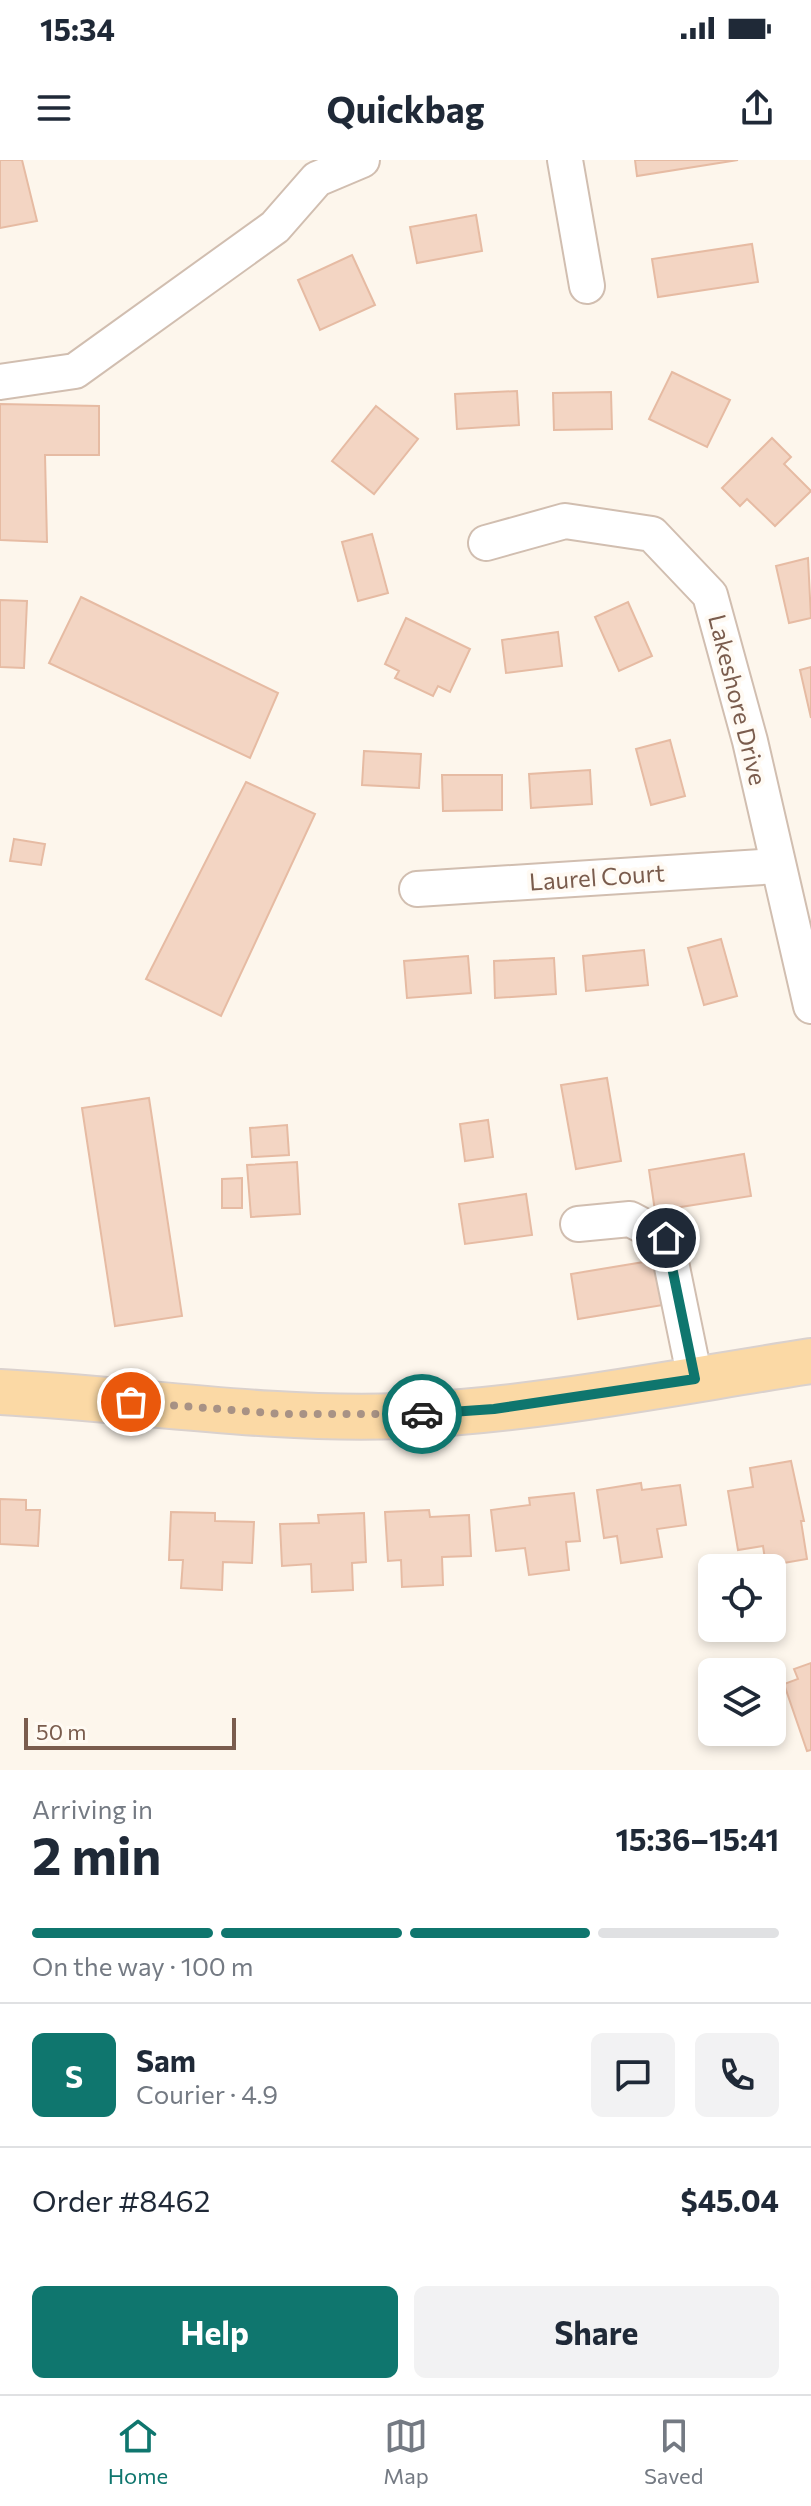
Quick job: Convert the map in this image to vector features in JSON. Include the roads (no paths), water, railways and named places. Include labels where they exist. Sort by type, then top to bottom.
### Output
[{"type":"main road","points":[[0,1392],[282,1414],[399,1416],[494,1409],[811,1361]]},
{"type":"street","points":[[565,160],[587,286]]},
{"type":"street","points":[[0,382],[75,371],[275,227],[317,179],[357,161]]},
{"type":"street","name":"Lakeshore Drive","points":[[486,543],[565,521],[652,534],[710,595],[750,741],[811,1006]]},
{"type":"street","name":"Laurel Court","points":[[417,889],[778,866]]},
{"type":"street","points":[[578,1224],[630,1219],[666,1238],[695,1379]]}]
